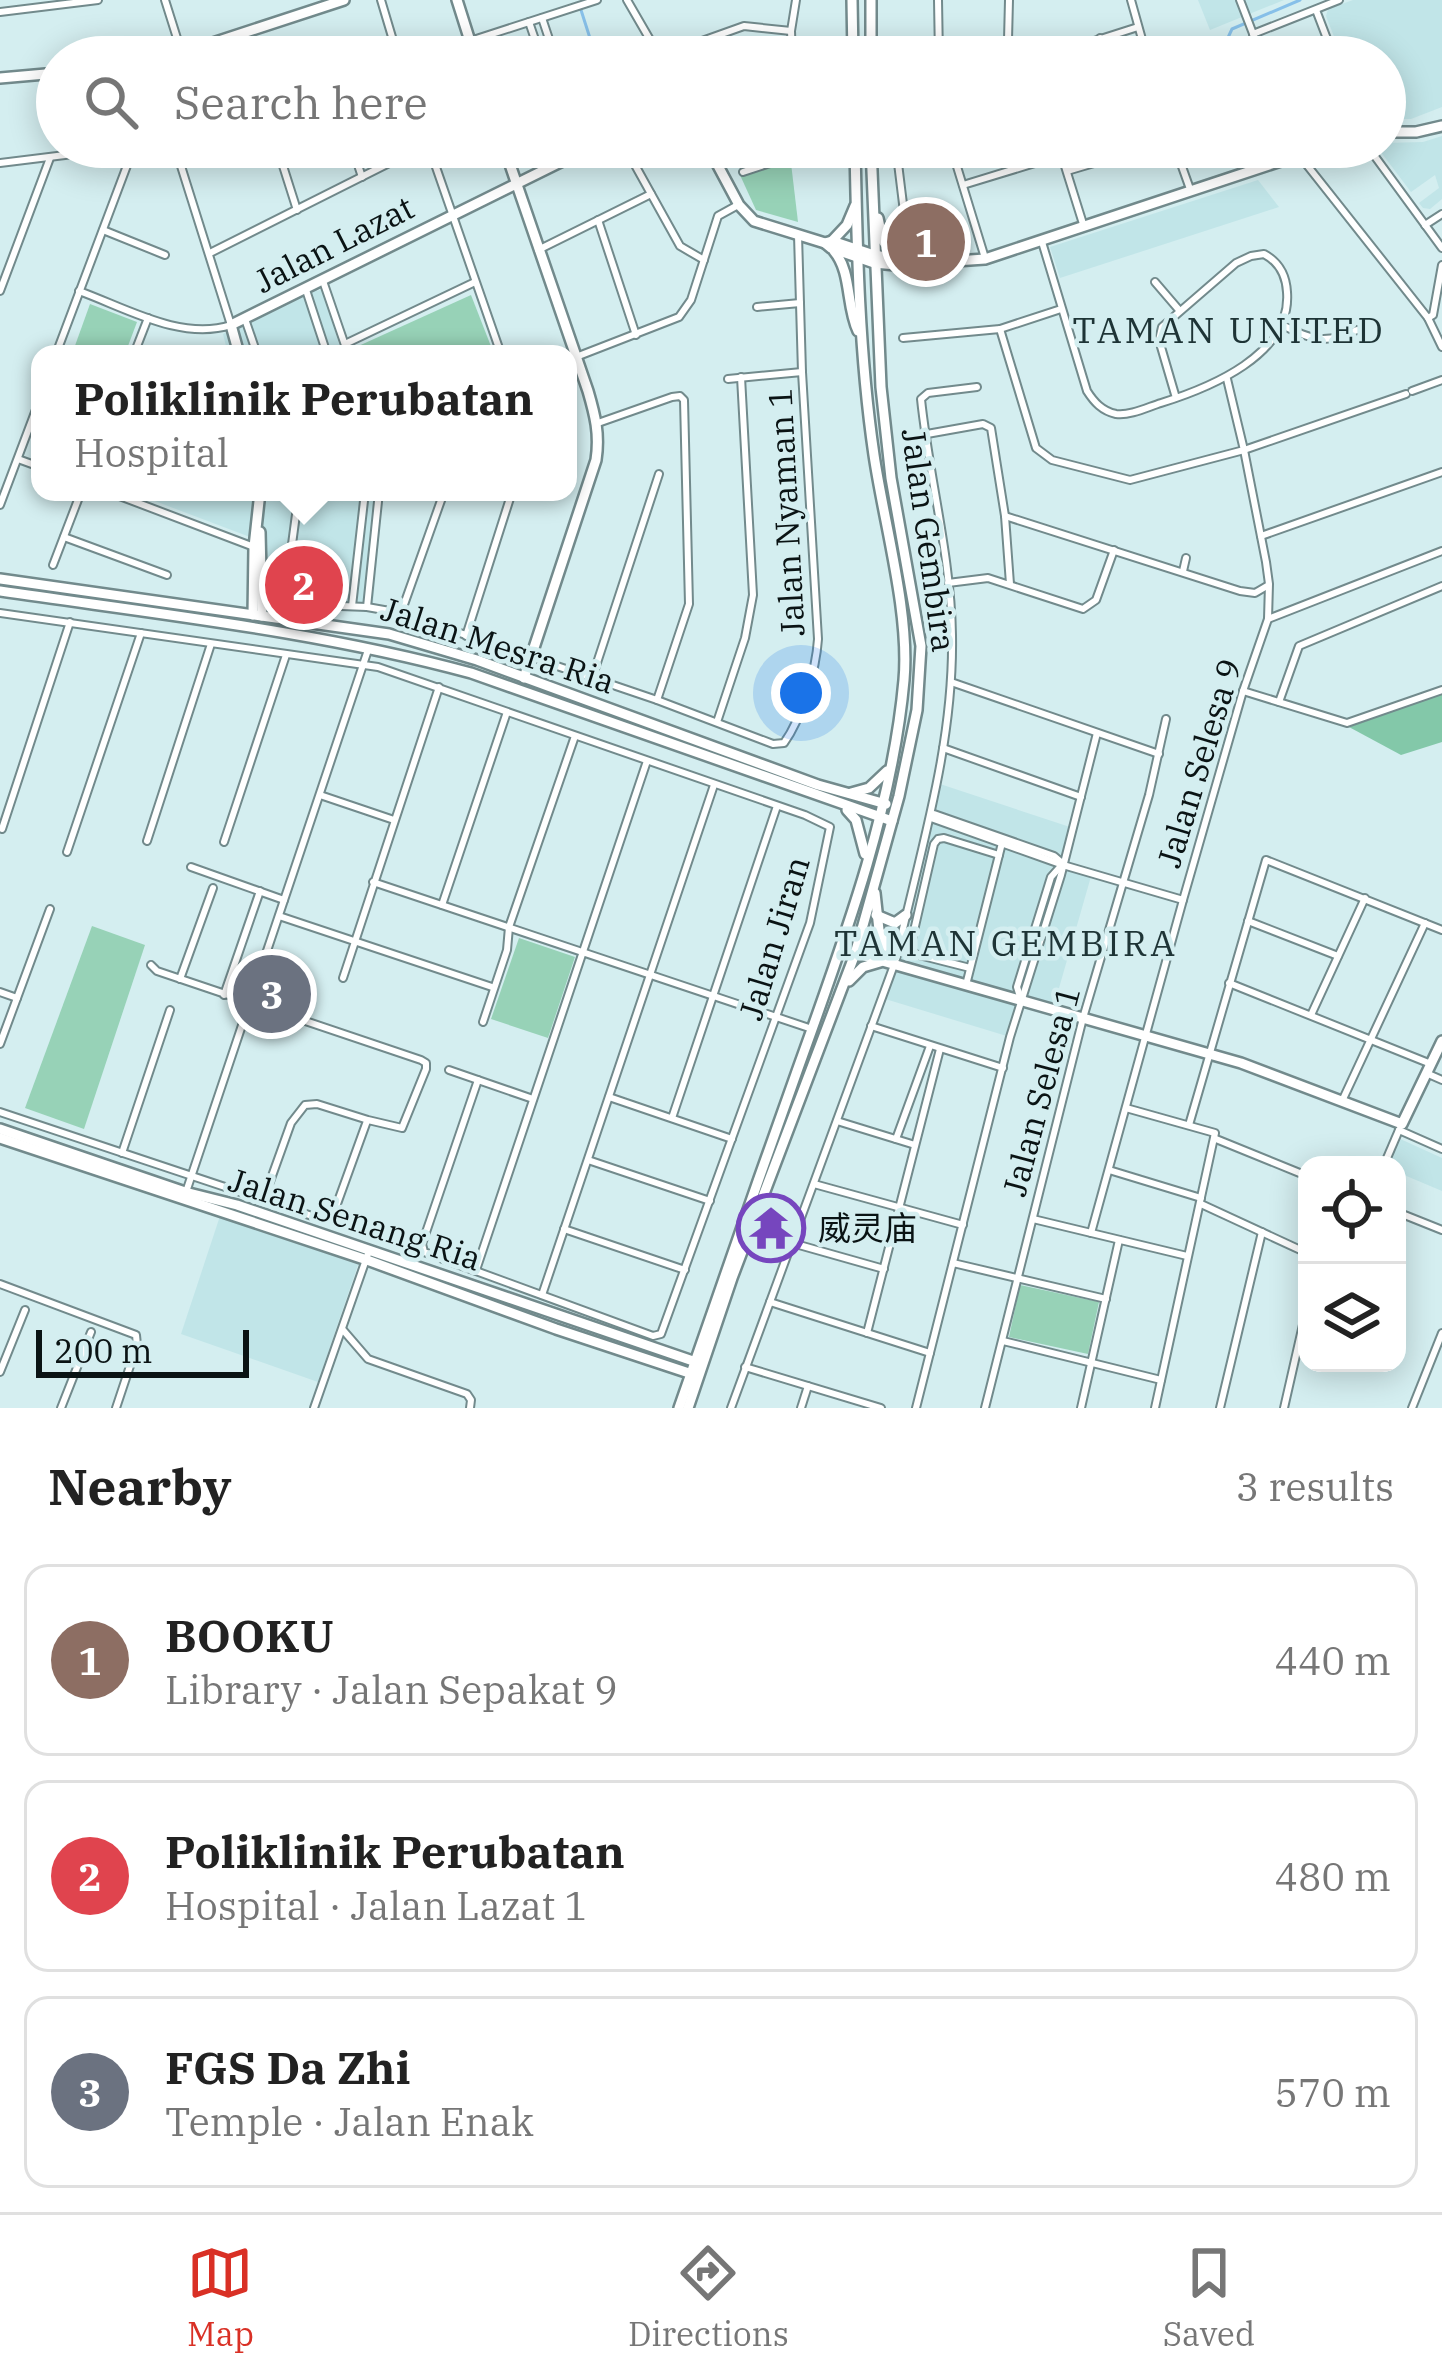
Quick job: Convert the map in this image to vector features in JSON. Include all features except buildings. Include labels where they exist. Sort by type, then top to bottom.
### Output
[{"type":"main road","points":[[230,36],[309,6],[344,0]]},
{"type":"main road","points":[[457,0],[468,36]]},
{"type":"main road","points":[[852,0],[853,36]]},
{"type":"main road","points":[[870,3],[871,36]]},
{"type":"main road","points":[[0,78],[36,75]]},
{"type":"main road","points":[[1406,132],[1442,126]]},
{"type":"main road","points":[[511,168],[572,345]]},
{"type":"main road","name":"Jalan Lazat","points":[[231,325],[544,168]]},
{"type":"main road","points":[[719,168],[739,205],[754,220],[874,259],[897,262],[985,259],[1254,168]]},
{"type":"main road","name":"Jalan Gembira","points":[[696,1369],[867,860],[891,767],[904,680],[860,336],[855,168]]},
{"type":"main road","name":"Jalan Gembira","points":[[683,1404],[856,950],[917,710],[921,646],[891,478],[881,387],[873,168]]},
{"type":"main road","points":[[829,244],[847,225],[856,204]]},
{"type":"main road","points":[[874,207],[883,242],[897,262]]},
{"type":"main road","points":[[829,244],[841,260],[852,320],[860,336]]},
{"type":"main road","points":[[876,296],[897,262]]},
{"type":"main road","points":[[231,325],[237,345]]},
{"type":"main road","points":[[524,678],[599,442],[598,423],[577,360]]},
{"type":"main road","points":[[259,501],[254,547],[257,618],[272,631]]},
{"type":"main road","points":[[235,627],[257,618],[262,603],[258,521]]},
{"type":"main road","name":"Jalan Mesra Ria","points":[[0,579],[389,634],[476,660],[892,821]]},
{"type":"main road","name":"Jalan Mesra Ria","points":[[0,591],[370,646],[471,673],[842,798],[896,806]]},
{"type":"main road","points":[[346,627],[370,646],[389,634]]},
{"type":"main road","points":[[867,860],[856,820],[842,798],[869,788],[891,767]]},
{"type":"main road","points":[[874,888],[876,915],[892,962]]},
{"type":"main road","points":[[876,915],[895,922],[906,915]]},
{"type":"main road","points":[[841,946],[1241,1063],[1401,1127],[1442,1041]]},
{"type":"main road","points":[[841,992],[863,967],[892,962]]},
{"type":"main road","name":"Jalan Senang Ria","points":[[0,1134],[184,1196],[237,1205],[556,1329],[669,1366],[696,1369]]},
{"type":"main road","name":"Jalan Senang Ria","points":[[368,1255],[696,1369]]},
{"type":"main road","points":[[669,1366],[683,1404]]},
{"type":"street","points":[[0,12],[98,0]]},
{"type":"street","points":[[165,0],[176,36]]},
{"type":"street","points":[[381,0],[392,36]]},
{"type":"street","points":[[486,36],[597,0]]},
{"type":"street","points":[[627,0],[648,36]]},
{"type":"street","points":[[791,36],[796,0]]},
{"type":"street","points":[[938,0],[939,36]]},
{"type":"street","points":[[1008,36],[1009,0]]},
{"type":"street","points":[[1130,0],[1141,36]]},
{"type":"street","points":[[1240,0],[1254,36]]},
{"type":"street","points":[[1253,33],[1339,0]]},
{"type":"street","points":[[1316,10],[1326,36]]},
{"type":"street","points":[[542,18],[548,36]]},
{"type":"street","points":[[530,22],[534,36]]},
{"type":"street","points":[[715,36],[744,26],[791,32]]},
{"type":"street","points":[[1107,36],[1138,27]]},
{"type":"street","points":[[0,163],[36,159]]},
{"type":"street","points":[[0,291],[46,168]]},
{"type":"street","points":[[59,345],[125,168]]},
{"type":"street","points":[[80,291],[181,329],[213,331],[231,325],[182,168]]},
{"type":"street","points":[[284,168],[297,209]]},
{"type":"street","points":[[359,168],[362,176]]},
{"type":"street","points":[[209,253],[379,168]]},
{"type":"street","points":[[434,168],[498,345]]},
{"type":"street","points":[[637,168],[680,246],[704,260]]},
{"type":"street","points":[[742,172],[754,168]]},
{"type":"street","points":[[899,168],[916,262]]},
{"type":"street","points":[[957,168],[985,259]]},
{"type":"street","points":[[963,185],[1012,168]]},
{"type":"street","points":[[1066,168],[1084,227]]},
{"type":"street","points":[[1067,171],[1077,168]]},
{"type":"street","points":[[1182,168],[1191,193]]},
{"type":"street","points":[[1310,168],[1428,318],[1442,347]]},
{"type":"street","points":[[1383,168],[1442,248]]},
{"type":"street","points":[[538,250],[651,194]]},
{"type":"street","points":[[577,357],[669,323],[686,309],[718,216],[739,205]]},
{"type":"street","points":[[1425,225],[1442,214]]},
{"type":"street","points":[[598,220],[636,335]]},
{"type":"street","points":[[103,230],[165,255]]},
{"type":"street","name":"Jalan Nyaman 1","points":[[262,603],[401,613],[773,744],[784,742],[814,666],[818,639],[798,236]]},
{"type":"street","points":[[1042,242],[1087,391],[1101,408],[1121,415],[1176,398],[1227,379],[1265,346],[1282,325],[1288,296],[1278,264],[1264,254],[1236,263],[1162,327],[1158,335],[1176,398]]},
{"type":"street","points":[[1428,318],[1433,315],[1442,265]]},
{"type":"street","points":[[323,281],[345,344],[475,282]]},
{"type":"street","points":[[1155,282],[1178,310]]},
{"type":"street","points":[[306,290],[324,345]]},
{"type":"street","points":[[757,307],[800,303]]},
{"type":"street","points":[[903,338],[1000,328],[1061,309]]},
{"type":"street","points":[[138,345],[149,317]]},
{"type":"street","points":[[245,319],[254,345]]},
{"type":"street","points":[[1282,325],[1315,340],[1357,330]]},
{"type":"street","points":[[1000,328],[1033,443],[1046,457],[1130,480],[1244,450],[1442,380]]},
{"type":"street","points":[[728,379],[802,372]]},
{"type":"street","points":[[717,723],[745,638],[753,595],[741,377]]},
{"type":"street","name":"Jalan Selesa 9","points":[[1091,1233],[1183,900],[1268,619],[1269,584],[1261,536],[1227,379]]},
{"type":"street","points":[[731,1408],[872,1026],[932,816],[951,682],[952,629],[922,396],[977,387]]},
{"type":"street","points":[[598,423],[672,397],[684,400],[690,597],[657,700]]},
{"type":"street","points":[[0,505],[31,424]]},
{"type":"street","points":[[926,434],[989,426],[1010,584]]},
{"type":"street","points":[[18,459],[31,463]]},
{"type":"street","points":[[1261,536],[1442,472]]},
{"type":"street","points":[[592,678],[659,473]]},
{"type":"street","points":[[53,565],[78,501]]},
{"type":"street","points":[[133,501],[254,547]]},
{"type":"street","points":[[284,604],[298,501]]},
{"type":"street","points":[[352,606],[364,501]]},
{"type":"street","points":[[367,607],[379,501]]},
{"type":"street","points":[[401,613],[441,501]]},
{"type":"street","points":[[466,636],[509,501]]},
{"type":"street","points":[[1004,516],[1240,591],[1259,592],[1269,584]]},
{"type":"street","points":[[64,537],[167,575]]},
{"type":"street","points":[[948,583],[984,577],[1083,609],[1096,600],[1114,550]]},
{"type":"street","points":[[1268,619],[1442,550]]},
{"type":"street","points":[[1183,571],[1186,558]]},
{"type":"street","points":[[1279,702],[1299,646],[1442,586]]},
{"type":"street","name":"Jalan Jiran","points":[[0,613],[363,665],[439,687],[824,822],[830,830],[810,923],[661,1334],[653,1336],[542,1295]]},
{"type":"street","points":[[2,830],[70,622]]},
{"type":"street","points":[[68,852],[141,633]]},
{"type":"street","points":[[147,841],[212,644]]},
{"type":"street","points":[[184,1196],[370,646]]},
{"type":"street","points":[[224,842],[286,656]]},
{"type":"street","points":[[951,682],[1159,754]]},
{"type":"street","points":[[343,978],[439,687]]},
{"type":"street","points":[[1244,692],[1348,723],[1442,690]]},
{"type":"street","points":[[442,905],[507,712]]},
{"type":"street","name":"Jalan Selesa 1","points":[[987,1408],[1083,1018],[1166,719]]},
{"type":"street","points":[[916,1408],[1021,1000],[1097,733]]},
{"type":"street","points":[[483,1022],[507,950],[509,928],[575,736]]},
{"type":"street","points":[[943,748],[1081,796]]},
{"type":"street","points":[[475,1271],[647,761]]},
{"type":"street","points":[[478,1080],[422,1244],[427,1254],[542,1295],[714,784]]},
{"type":"street","points":[[320,794],[394,820]]},
{"type":"street","points":[[672,1118],[777,806]]},
{"type":"street","points":[[932,816],[1063,865],[1183,900]]},
{"type":"street","points":[[932,816],[1054,856],[1063,865]]},
{"type":"street","points":[[970,968],[915,954],[910,948],[934,844],[944,838],[999,855]]},
{"type":"street","points":[[971,984],[970,968],[1002,843]]},
{"type":"street","points":[[1189,1126],[1266,860],[1442,930]]},
{"type":"street","points":[[191,867],[284,900]]},
{"type":"street","points":[[374,882],[812,1029]]},
{"type":"street","points":[[180,979],[213,888]]},
{"type":"street","points":[[224,995],[260,892]]},
{"type":"street","points":[[1310,1016],[1365,898]]},
{"type":"street","points":[[0,1044],[50,909]]},
{"type":"street","points":[[279,916],[493,988]]},
{"type":"street","points":[[1248,921],[1339,956]]},
{"type":"street","points":[[1343,1100],[1425,923]]},
{"type":"street","points":[[151,965],[249,1004],[424,1061],[426,1069],[402,1128],[317,1104],[302,1108],[291,1123],[263,1202]]},
{"type":"street","points":[[1229,983],[1370,1040],[1442,1080]]},
{"type":"street","points":[[0,992],[17,998]]},
{"type":"street","points":[[122,1153],[170,1010]]},
{"type":"street","points":[[872,1026],[1003,1068]]},
{"type":"street","points":[[896,1139],[930,1046]]},
{"type":"street","points":[[867,1333],[940,1049]]},
{"type":"street","points":[[449,1070],[533,1099]]},
{"type":"street","points":[[608,1097],[732,1138]]},
{"type":"street","points":[[1126,1108],[1189,1126],[1298,1172]]},
{"type":"street","points":[[0,1112],[320,1219],[333,1215],[368,1120]]},
{"type":"street","points":[[837,1121],[915,1145]]},
{"type":"street","points":[[1388,1156],[1401,1127],[1442,1148]]},
{"type":"street","points":[[1155,1408],[1215,1136]]},
{"type":"street","points":[[587,1160],[710,1201]]},
{"type":"street","points":[[1109,1170],[1201,1201],[1298,1249]]},
{"type":"street","points":[[814,1184],[963,1225]]},
{"type":"street","points":[[1406,1216],[1442,1230]]},
{"type":"street","points":[[1033,1220],[1187,1256]]},
{"type":"street","points":[[564,1229],[685,1270]]},
{"type":"street","points":[[1220,1408],[1262,1232]]},
{"type":"street","points":[[1081,1408],[1119,1240]]},
{"type":"street","points":[[792,1243],[884,1269]]},
{"type":"street","points":[[314,1408],[368,1255]]},
{"type":"street","points":[[953,1263],[1106,1299]]},
{"type":"street","points":[[0,1284],[136,1335],[137,1345],[116,1408]]},
{"type":"street","points":[[770,1302],[930,1353]]},
{"type":"street","points":[[0,1372],[25,1310]]},
{"type":"street","points":[[343,1330],[368,1359],[454,1388],[471,1398],[470,1408]]},
{"type":"street","points":[[61,1408],[92,1332]]},
{"type":"street","points":[[1412,1408],[1442,1334]]},
{"type":"street","points":[[1003,1341],[1161,1380]]},
{"type":"street","points":[[1283,1408],[1298,1345]]},
{"type":"street","points":[[745,1367],[851,1404],[881,1408]]},
{"type":"street","points":[[801,1408],[808,1386]]},
{"type":"shaded area","points":[[1198,0],[1284,0],[1210,30]]},
{"type":"shaded area","points":[[1353,0],[1442,0],[1442,107],[1406,119],[1406,36],[1334,36],[1328,9]]},
{"type":"shaded area","points":[[1442,136],[1442,199],[1430,209],[1419,203],[1439,188],[1435,175],[1411,192],[1393,168],[1406,168],[1406,142]]},
{"type":"shaded area","points":[[1258,180],[1279,207],[1060,278],[1050,247]]},
{"type":"shaded area","points":[[315,288],[323,289],[339,345],[226,345],[223,334]]},
{"type":"shaded area","points":[[155,501],[381,501],[373,604],[264,596],[263,542]]},
{"type":"shaded area","points":[[937,783],[1073,828],[1063,865],[1092,873],[1053,1009],[1021,1000],[1010,1037],[882,998]]},
{"type":"shaded area","points":[[1398,1138],[1442,1158],[1442,1191],[1406,1176],[1406,1156],[1391,1156]]},
{"type":"shaded area","points":[[221,1213],[359,1262],[318,1382],[181,1334]]},
{"type":"green space","points":[[792,168],[798,222],[756,210],[740,175]]},
{"type":"green space","points":[[471,295],[490,345],[361,345]]},
{"type":"green space","points":[[90,304],[137,322],[128,345],[75,345]]},
{"type":"green space","points":[[1442,694],[1442,742],[1401,755],[1349,727]]},
{"type":"green space","points":[[92,926],[145,945],[84,1129],[25,1108]]},
{"type":"green space","points":[[519,938],[575,957],[548,1038],[491,1019]]},
{"type":"green space","points":[[1020,1285],[1099,1302],[1088,1354],[1009,1337]]},
{"type":"waterway","points":[[1229,36],[1232,29],[1300,0]]},
{"type":"waterway","points":[[581,10],[589,36]]},
{"type":"place","name":"BOOKU","points":[[926,242]]},
{"type":"place","name":"Poliklinik Perubatan","points":[[304,585]]},
{"type":"place","name":"FGS Da Zhi","points":[[272,994]]},
{"type":"place","name":"威灵庙","points":[[771,1228]]},
{"type":"district","name":"TAMAN UNITED","points":[[1229,330]]},
{"type":"district","name":"TAMAN GEMBIRA","points":[[1006,943]]}]
